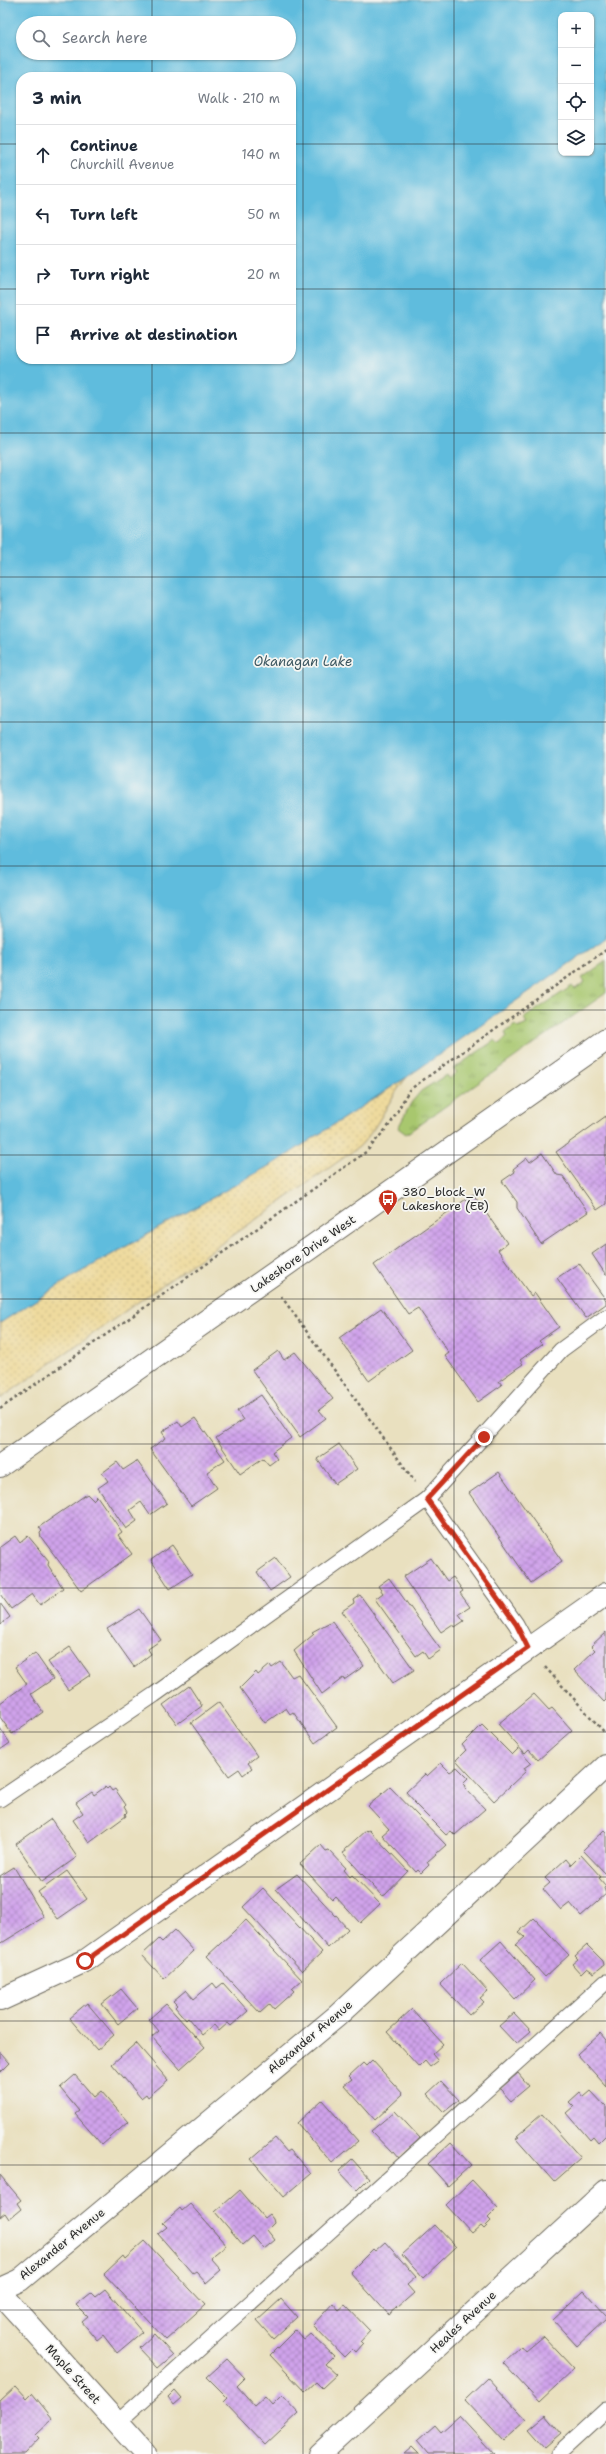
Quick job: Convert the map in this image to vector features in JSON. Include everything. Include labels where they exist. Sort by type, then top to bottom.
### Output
[{"type":"street","name":"Lakeshore Drive West","points":[[0,1466],[606,1040]]},
{"type":"street","points":[[0,2000],[85,1961],[606,1594]]},
{"type":"street","name":"Alexander Avenue","points":[[0,2289],[20,2280],[336,2016],[606,1766]]},
{"type":"street","name":"Heales Avenue","points":[[320,2454],[606,2191]]},
{"type":"street","name":"Maple Street","points":[[0,2293],[145,2454]]},
{"type":"lane","points":[[0,1799],[154,1695],[427,1499],[561,1350],[606,1317]]},
{"type":"lane","points":[[427,1499],[516,1624],[528,1648]]},
{"type":"lane","points":[[117,2423],[606,1982]]},
{"type":"lane","points":[[558,2454],[606,2410]]},
{"type":"path","points":[[0,1408],[366,1152],[391,1123],[409,1090],[606,950]]},
{"type":"path","points":[[268,1278],[427,1499]]},
{"type":"path","points":[[528,1648],[606,1734]]},
{"type":"green space","points":[[606,961],[606,993],[406,1134],[398,1128],[411,1103],[421,1091],[446,1075],[449,1079],[457,1072],[453,1069],[495,1040],[499,1044],[507,1037],[505,1033],[515,1025],[518,1028],[527,1024],[524,1018],[572,986],[575,989],[585,982],[582,978]]},
{"type":"sand","points":[[407,1077],[394,1094],[373,1130],[359,1147],[0,1399],[0,1323],[72,1277],[281,1159]]},
{"type":"water","name":"Okanagan Lake","points":[[0,0],[606,0],[606,938],[407,1077],[281,1159],[72,1277],[0,1323]]},
{"type":"building","points":[[606,1116],[606,1204],[597,1210],[556,1152]]},
{"type":"building","points":[[542,1153],[557,1175],[563,1176],[588,1212],[541,1244],[517,1208],[517,1202],[502,1181],[515,1172],[513,1169],[527,1158],[530,1162]]},
{"type":"building","points":[[473,1194],[507,1243],[498,1250],[531,1296],[535,1293],[559,1327],[539,1341],[542,1344],[520,1360],[523,1364],[499,1381],[502,1385],[478,1402],[445,1356],[449,1353],[418,1308],[408,1314],[374,1265]]},
{"type":"building","points":[[606,1244],[606,1275],[592,1254]]},
{"type":"building","points":[[579,1263],[606,1300],[606,1304],[586,1318],[557,1278]]},
{"type":"building","points":[[381,1308],[412,1350],[369,1381],[339,1338]]},
{"type":"building","points":[[278,1351],[284,1360],[295,1352],[333,1399],[319,1410],[326,1418],[300,1437],[252,1370]]},
{"type":"building","points":[[261,1395],[291,1438],[272,1452],[277,1459],[269,1465],[263,1458],[240,1474],[216,1438],[243,1420],[237,1411]]},
{"type":"building","points":[[195,1418],[225,1460],[207,1472],[217,1488],[191,1506],[150,1449],[166,1438],[162,1432],[178,1421],[182,1427]]},
{"type":"building","points":[[339,1444],[357,1469],[335,1484],[317,1459]]},
{"type":"building","points":[[137,1461],[167,1503],[150,1515],[141,1502],[130,1510],[137,1521],[126,1529],[98,1488],[108,1481],[102,1473],[117,1462],[123,1470]]},
{"type":"building","points":[[499,1472],[562,1561],[531,1583],[469,1493]]},
{"type":"building","points":[[87,1494],[93,1500],[97,1496],[122,1532],[118,1535],[132,1554],[81,1591],[41,1537],[40,1533],[42,1531],[39,1527]]},
{"type":"building","points":[[15,1536],[20,1543],[28,1536],[49,1561],[48,1565],[63,1588],[40,1605],[32,1594],[11,1609],[0,1594],[0,1547]]},
{"type":"building","points":[[172,1545],[192,1574],[170,1589],[151,1560]]},
{"type":"building","points":[[276,1558],[290,1577],[270,1591],[257,1572]]},
{"type":"building","points":[[431,1558],[447,1581],[453,1577],[463,1591],[460,1593],[470,1607],[459,1614],[464,1621],[455,1627],[453,1624],[441,1632],[403,1577]]},
{"type":"building","points":[[389,1578],[441,1650],[428,1659],[423,1651],[416,1656],[375,1599],[383,1593],[378,1586]]},
{"type":"building","points":[[360,1595],[414,1670],[393,1683],[342,1611],[354,1603],[353,1600]]},
{"type":"building","points":[[0,1603],[10,1617],[0,1625]]},
{"type":"building","points":[[139,1609],[161,1640],[148,1649],[151,1654],[134,1667],[107,1629]]},
{"type":"building","points":[[332,1621],[364,1666],[344,1680],[343,1678],[322,1694],[294,1651],[314,1634],[312,1632]]},
{"type":"building","points":[[606,1632],[606,1700],[604,1702],[574,1670],[595,1650],[591,1646]]},
{"type":"building","points":[[70,1647],[90,1675],[68,1690],[48,1662]]},
{"type":"building","points":[[35,1653],[53,1679],[31,1694],[43,1712],[12,1734],[0,1717],[0,1703],[27,1684],[15,1667]]},
{"type":"building","points":[[281,1662],[292,1677],[298,1674],[337,1727],[315,1743],[293,1712],[290,1714],[286,1708],[265,1723],[240,1688],[256,1672],[258,1675],[270,1665],[272,1668]]},
{"type":"building","points":[[189,1686],[202,1706],[177,1724],[163,1705]]},
{"type":"building","points":[[534,1694],[549,1710],[552,1708],[572,1730],[538,1760],[529,1750],[525,1754],[498,1724]]},
{"type":"building","points":[[219,1702],[257,1756],[248,1763],[252,1768],[243,1775],[239,1769],[229,1776],[191,1723]]},
{"type":"building","points":[[482,1725],[512,1755],[518,1749],[531,1763],[524,1768],[526,1771],[494,1801],[456,1760],[466,1750],[462,1745]]},
{"type":"building","points":[[0,1728],[10,1743],[0,1750]]},
{"type":"building","points":[[441,1763],[450,1772],[457,1767],[468,1778],[463,1783],[466,1786],[465,1788],[485,1809],[455,1835],[451,1831],[446,1835],[414,1803],[415,1802],[406,1792],[425,1774],[427,1776]]},
{"type":"building","points":[[105,1787],[107,1789],[109,1787],[112,1791],[115,1789],[126,1805],[124,1807],[127,1812],[125,1814],[126,1816],[89,1843],[73,1820],[83,1813],[76,1803],[92,1792],[94,1795]]},
{"type":"building","points":[[390,1787],[446,1845],[427,1862],[429,1865],[421,1873],[418,1870],[416,1872],[382,1835],[389,1829],[368,1806]]},
{"type":"building","points":[[51,1819],[77,1857],[42,1882],[16,1844]]},
{"type":"building","points":[[366,1830],[369,1830],[408,1871],[385,1895],[382,1896],[343,1853],[346,1851],[345,1849]]},
{"type":"building","points":[[604,1830],[606,1832],[606,1874],[583,1850]]},
{"type":"building","points":[[321,1845],[326,1851],[329,1850],[346,1868],[344,1870],[350,1877],[352,1875],[380,1904],[360,1923],[335,1896],[332,1899],[300,1864]]},
{"type":"building","points":[[581,1855],[601,1877],[599,1878],[606,1886],[604,1888],[606,1894],[581,1916],[570,1903],[561,1910],[543,1889],[550,1883],[545,1878],[566,1859],[571,1865]]},
{"type":"building","points":[[14,1867],[44,1917],[0,1944],[0,1876]]},
{"type":"building","points":[[67,1871],[87,1899],[58,1919],[38,1892]]},
{"type":"building","points":[[297,1874],[348,1929],[328,1948],[276,1889]]},
{"type":"building","points":[[263,1888],[322,1952],[302,1971],[243,1907]]},
{"type":"building","points":[[534,1918],[569,1955],[545,1977],[516,1945],[525,1937],[519,1932]]},
{"type":"building","points":[[246,1920],[302,1980],[292,1989],[294,1991],[274,2009],[270,2004],[260,2013],[207,1956]]},
{"type":"building","points":[[175,1930],[194,1951],[164,1979],[142,1955],[159,1939],[162,1942]]},
{"type":"building","points":[[501,1941],[535,1980],[515,1999],[480,1960]]},
{"type":"building","points":[[587,1945],[603,1961],[604,1965],[594,1973],[587,1968],[581,1974],[572,1964],[578,1959],[575,1956]]},
{"type":"building","points":[[462,1963],[488,1991],[480,1998],[484,2002],[469,2015],[440,1984]]},
{"type":"building","points":[[213,1983],[217,1988],[223,1983],[248,2011],[231,2026],[228,2023],[219,2031],[214,2025],[202,2035],[188,2018],[186,2020],[175,2007],[177,2005],[173,2001],[186,1990],[194,1999]]},
{"type":"building","points":[[121,1989],[137,2008],[118,2024],[102,2004]]},
{"type":"building","points":[[87,2003],[114,2035],[97,2050],[69,2018]]},
{"type":"building","points":[[166,2004],[205,2047],[180,2069],[152,2037],[159,2031],[149,2019]]},
{"type":"building","points":[[412,2009],[443,2044],[432,2054],[438,2061],[430,2067],[425,2061],[419,2067],[387,2032]]},
{"type":"building","points":[[514,2013],[531,2031],[516,2044],[499,2026]]},
{"type":"building","points":[[600,2033],[606,2040],[606,2086],[577,2054]]},
{"type":"building","points":[[136,2043],[168,2080],[148,2097],[146,2094],[141,2098],[112,2064]]},
{"type":"building","points":[[0,2052],[10,2063],[0,2073]]},
{"type":"building","points":[[372,2060],[403,2094],[375,2120],[344,2085],[352,2079],[349,2076],[363,2063],[366,2066]]},
{"type":"building","points":[[518,2073],[529,2086],[511,2101],[500,2089]]},
{"type":"building","points":[[75,2075],[94,2097],[101,2091],[128,2122],[102,2145],[75,2114],[79,2111],[60,2088]]},
{"type":"building","points":[[441,2081],[459,2100],[444,2112],[427,2094]]},
{"type":"building","points":[[591,2091],[606,2107],[606,2135],[598,2143],[593,2137],[590,2140],[567,2113],[574,2107],[569,2102],[580,2092],[584,2097]]},
{"type":"building","points":[[322,2100],[358,2141],[332,2163],[297,2123]]},
{"type":"building","points":[[395,2111],[420,2138],[399,2158],[394,2152],[392,2153],[371,2131]]},
{"type":"building","points":[[542,2114],[581,2158],[554,2182],[516,2139],[519,2137],[517,2136]]},
{"type":"building","points":[[275,2138],[287,2152],[290,2150],[311,2174],[284,2197],[251,2159]]},
{"type":"building","points":[[451,2143],[471,2165],[448,2186],[428,2164]]},
{"type":"building","points":[[352,2159],[369,2178],[357,2190],[339,2171]]},
{"type":"building","points":[[0,2175],[21,2200],[17,2203],[21,2209],[9,2219],[5,2213],[0,2217]]},
{"type":"building","points":[[472,2180],[498,2208],[488,2218],[491,2221],[484,2228],[481,2225],[472,2233],[446,2205]]},
{"type":"building","points":[[240,2190],[264,2218],[269,2214],[273,2219],[274,2223],[267,2230],[275,2240],[264,2249],[253,2236],[243,2245],[215,2212]]},
{"type":"building","points":[[190,2204],[226,2245],[210,2258],[221,2270],[206,2283],[196,2272],[193,2274],[158,2234],[167,2227],[163,2223],[180,2208],[182,2211]]},
{"type":"building","points":[[435,2225],[456,2247],[423,2278],[402,2255]]},
{"type":"building","points":[[145,2241],[205,2305],[166,2340],[104,2274],[123,2256],[125,2259]]},
{"type":"building","points":[[385,2242],[416,2277],[407,2285],[414,2293],[389,2315],[350,2272],[373,2249],[375,2251]]},
{"type":"building","points":[[105,2289],[142,2332],[117,2353],[103,2335],[97,2340],[82,2322],[88,2317],[76,2305],[91,2293],[95,2297]]},
{"type":"building","points":[[584,2291],[606,2315],[606,2319],[577,2346],[553,2320]]},
{"type":"building","points":[[281,2299],[297,2317],[273,2339],[257,2321]]},
{"type":"building","points":[[333,2303],[339,2310],[345,2305],[370,2331],[360,2342],[363,2345],[356,2353],[352,2349],[344,2357],[313,2325]]},
{"type":"building","points":[[295,2330],[304,2340],[311,2334],[334,2356],[326,2364],[337,2374],[322,2388],[316,2382],[305,2392],[270,2355]]},
{"type":"building","points":[[154,2334],[173,2355],[158,2368],[139,2348]]},
{"type":"building","points":[[543,2336],[574,2369],[539,2402],[503,2363],[521,2346],[525,2351]]},
{"type":"building","points":[[227,2359],[245,2378],[237,2386],[255,2406],[265,2397],[272,2405],[282,2395],[299,2413],[265,2445],[224,2402],[228,2398],[207,2377]]},
{"type":"building","points":[[488,2378],[526,2420],[503,2441],[465,2400]]},
{"type":"building","points":[[16,2386],[27,2398],[32,2393],[53,2419],[36,2435],[39,2438],[24,2454],[0,2454],[0,2401]]},
{"type":"building","points":[[175,2390],[182,2398],[174,2405],[168,2397]]},
{"type":"building","points":[[546,2415],[561,2433],[545,2447],[529,2429]]},
{"type":"building","points":[[459,2416],[494,2454],[428,2454],[417,2441],[435,2425],[441,2432]]},
{"type":"building","points":[[412,2447],[419,2454],[404,2454]]},
{"type":"place","name":"380_block_W Lakeshore (EB)","points":[[388,1216]]},
{"type":"route","points":[[85,1961],[528,1648],[516,1624],[427,1499],[484,1437]]}]
